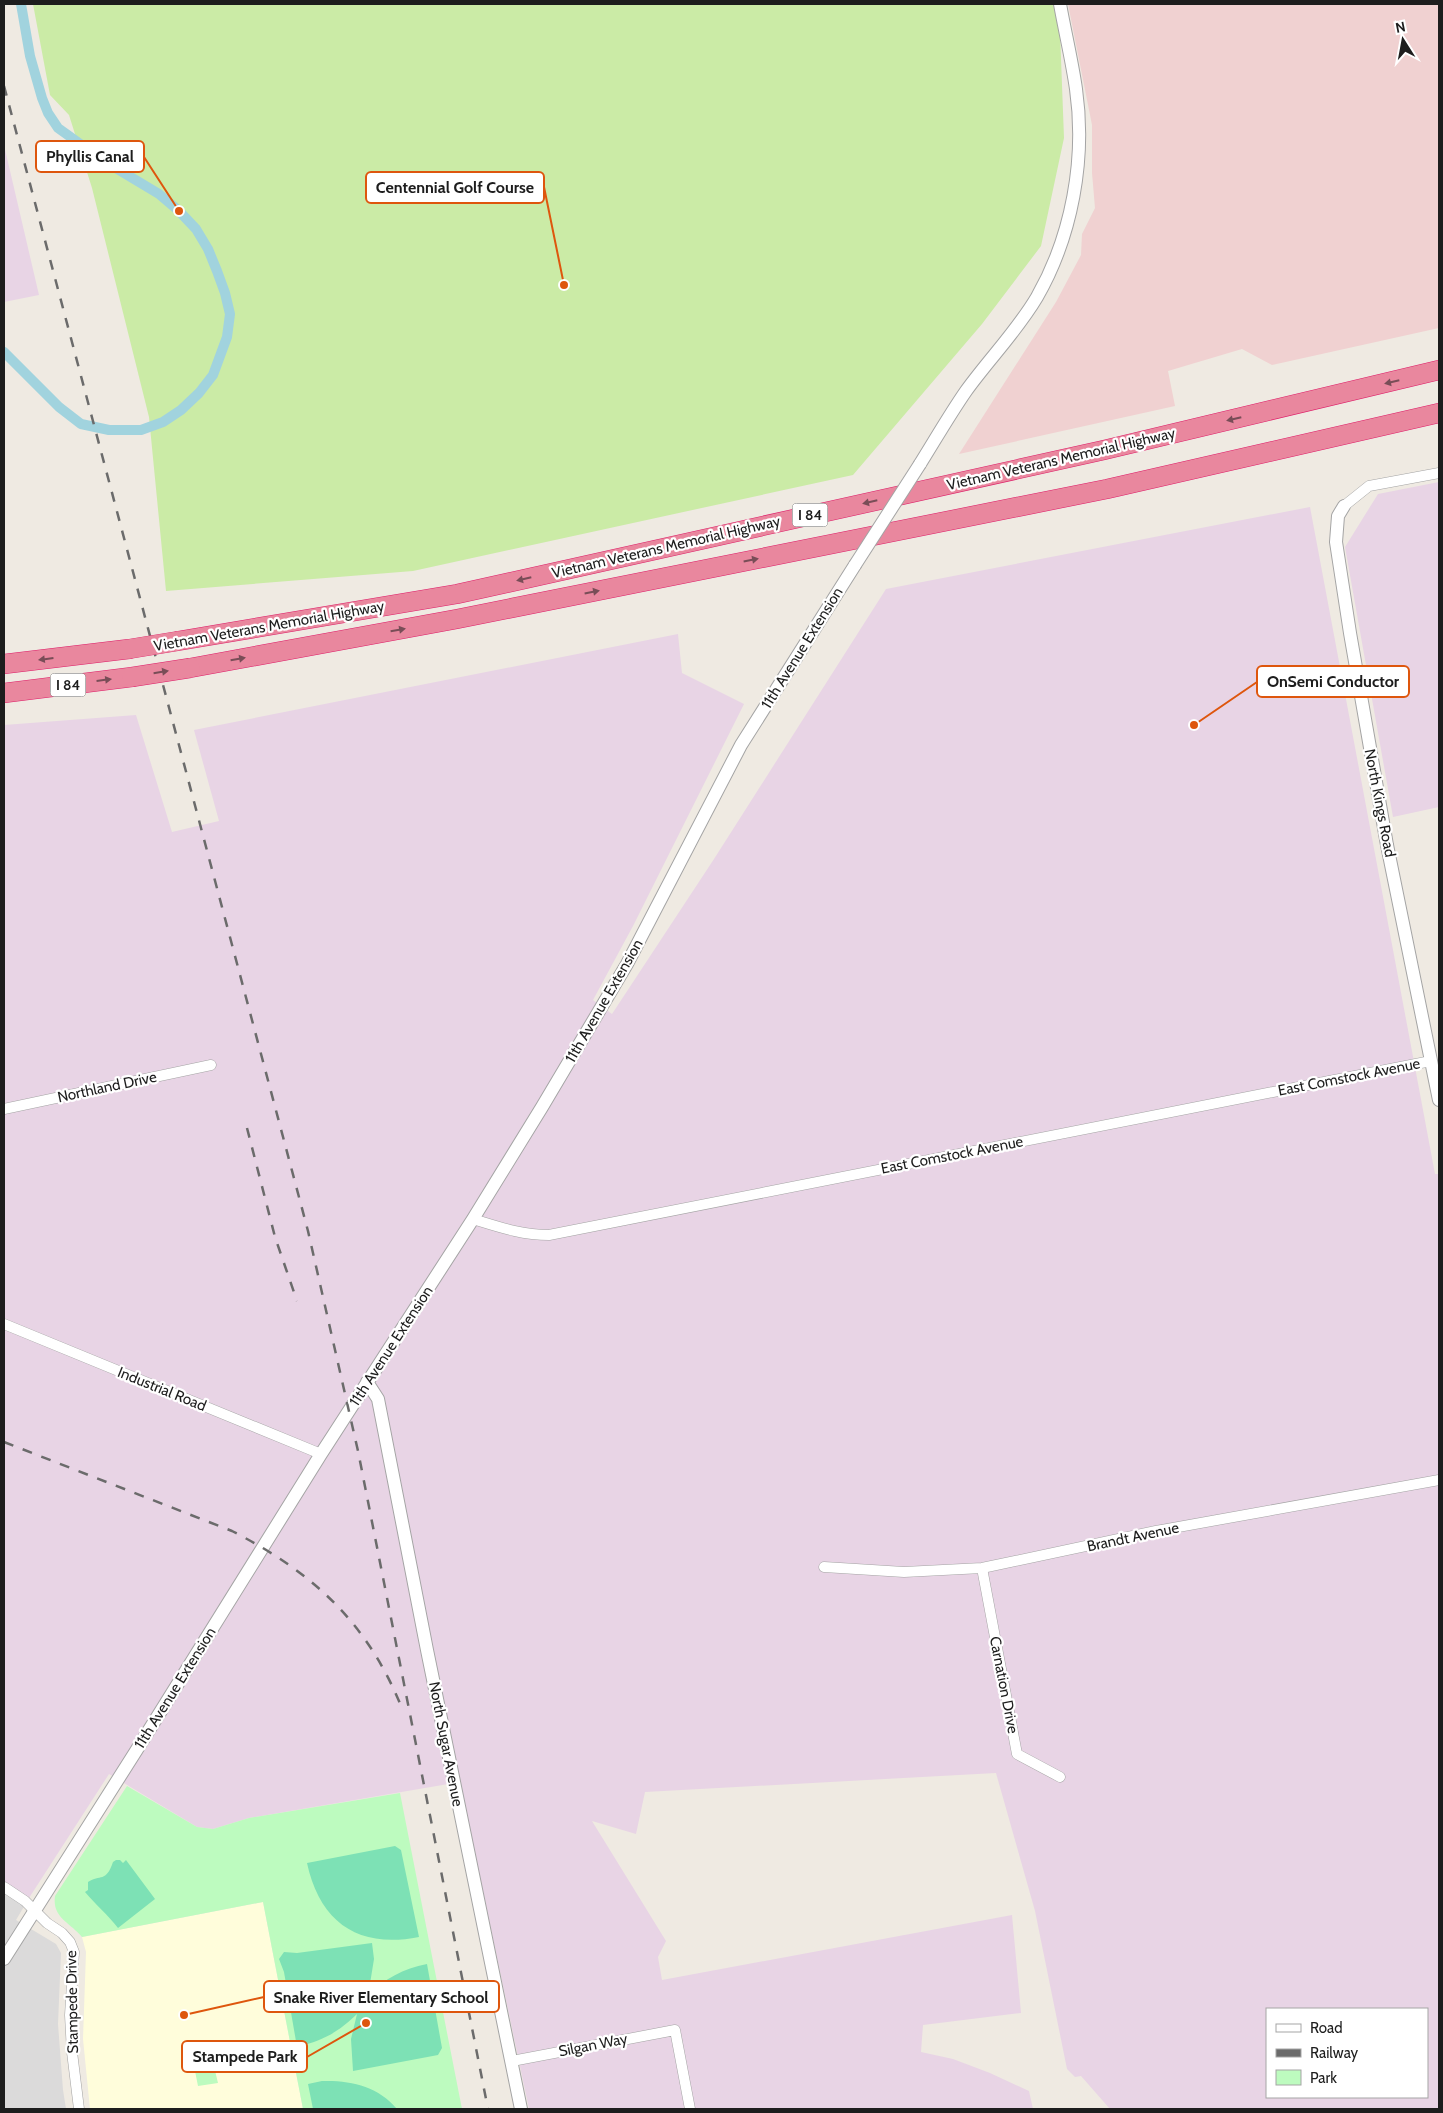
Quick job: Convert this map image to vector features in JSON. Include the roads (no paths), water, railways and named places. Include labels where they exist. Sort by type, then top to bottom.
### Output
[{"type":"highway","name":"Vietnam Veterans Memorial Highway","points":[[4,664],[129,649],[457,594],[1104,450],[1439,370]]},
{"type":"highway","name":"Vietnam Veterans Memorial Highway","points":[[4,693],[190,668],[467,617],[1107,489],[1439,413]]},
{"type":"street","name":"11th Avenue Extension","points":[[4,1959],[321,1454],[473,1219],[623,971],[741,745],[966,391],[1036,299],[1052,268],[1068,223],[1076,186],[1078,139],[1076,91],[1060,4]]},
{"type":"street","points":[[1344,506],[1369,486],[1439,473]]},
{"type":"street","name":"North Kings Road","points":[[1344,506],[1338,516],[1336,542],[1348,624],[1385,836],[1439,1100]]},
{"type":"street","name":"East Comstock Avenue","points":[[473,1219],[529,1235],[549,1234],[748,1197],[1431,1062]]},
{"type":"street","name":"Northland Drive","points":[[4,1108],[211,1064]]},
{"type":"street","name":"Industrial Road","points":[[4,1324],[321,1454]]},
{"type":"street","name":"North Sugar Avenue","points":[[367,1382],[380,1404],[427,1650],[521,2109]]},
{"type":"street","name":"Brandt Avenue","points":[[824,1567],[904,1572],[982,1568],[1156,1531],[1439,1480]]},
{"type":"street","name":"Carnation Drive","points":[[982,1568],[1017,1754],[1060,1777]]},
{"type":"street","name":"Stampede Drive","points":[[4,1887],[25,1901],[47,1923],[62,1933],[70,1942],[74,1952],[70,2015],[72,2052],[79,2109]]},
{"type":"street","name":"Silgan Way","points":[[512,2061],[675,2030],[690,2109]]},
{"type":"waterway","points":[[4,352],[59,407],[81,424],[109,430],[141,430],[163,422],[181,410],[199,393],[213,375],[227,337],[230,314],[217,271],[208,249],[196,229],[159,194],[104,161],[58,128],[48,113],[42,98],[30,56],[21,4]]},
{"type":"railway","points":[[4,86],[308,1231],[358,1451],[488,2109]]},
{"type":"railway","points":[[247,1128],[275,1237],[297,1301]]},
{"type":"railway","points":[[4,1442],[232,1531],[289,1565],[336,1604],[356,1627],[389,1680],[403,1711]]},
{"type":"place","name":"Phyllis Canal","points":[[179,211]]},
{"type":"place","name":"Centennial Golf Course","points":[[564,285]]},
{"type":"place","name":"OnSemi Conductor","points":[[1194,725]]},
{"type":"place","name":"Snake River Elementary School","points":[[184,2015]]},
{"type":"place","name":"Stampede Park","points":[[366,2023]]}]
